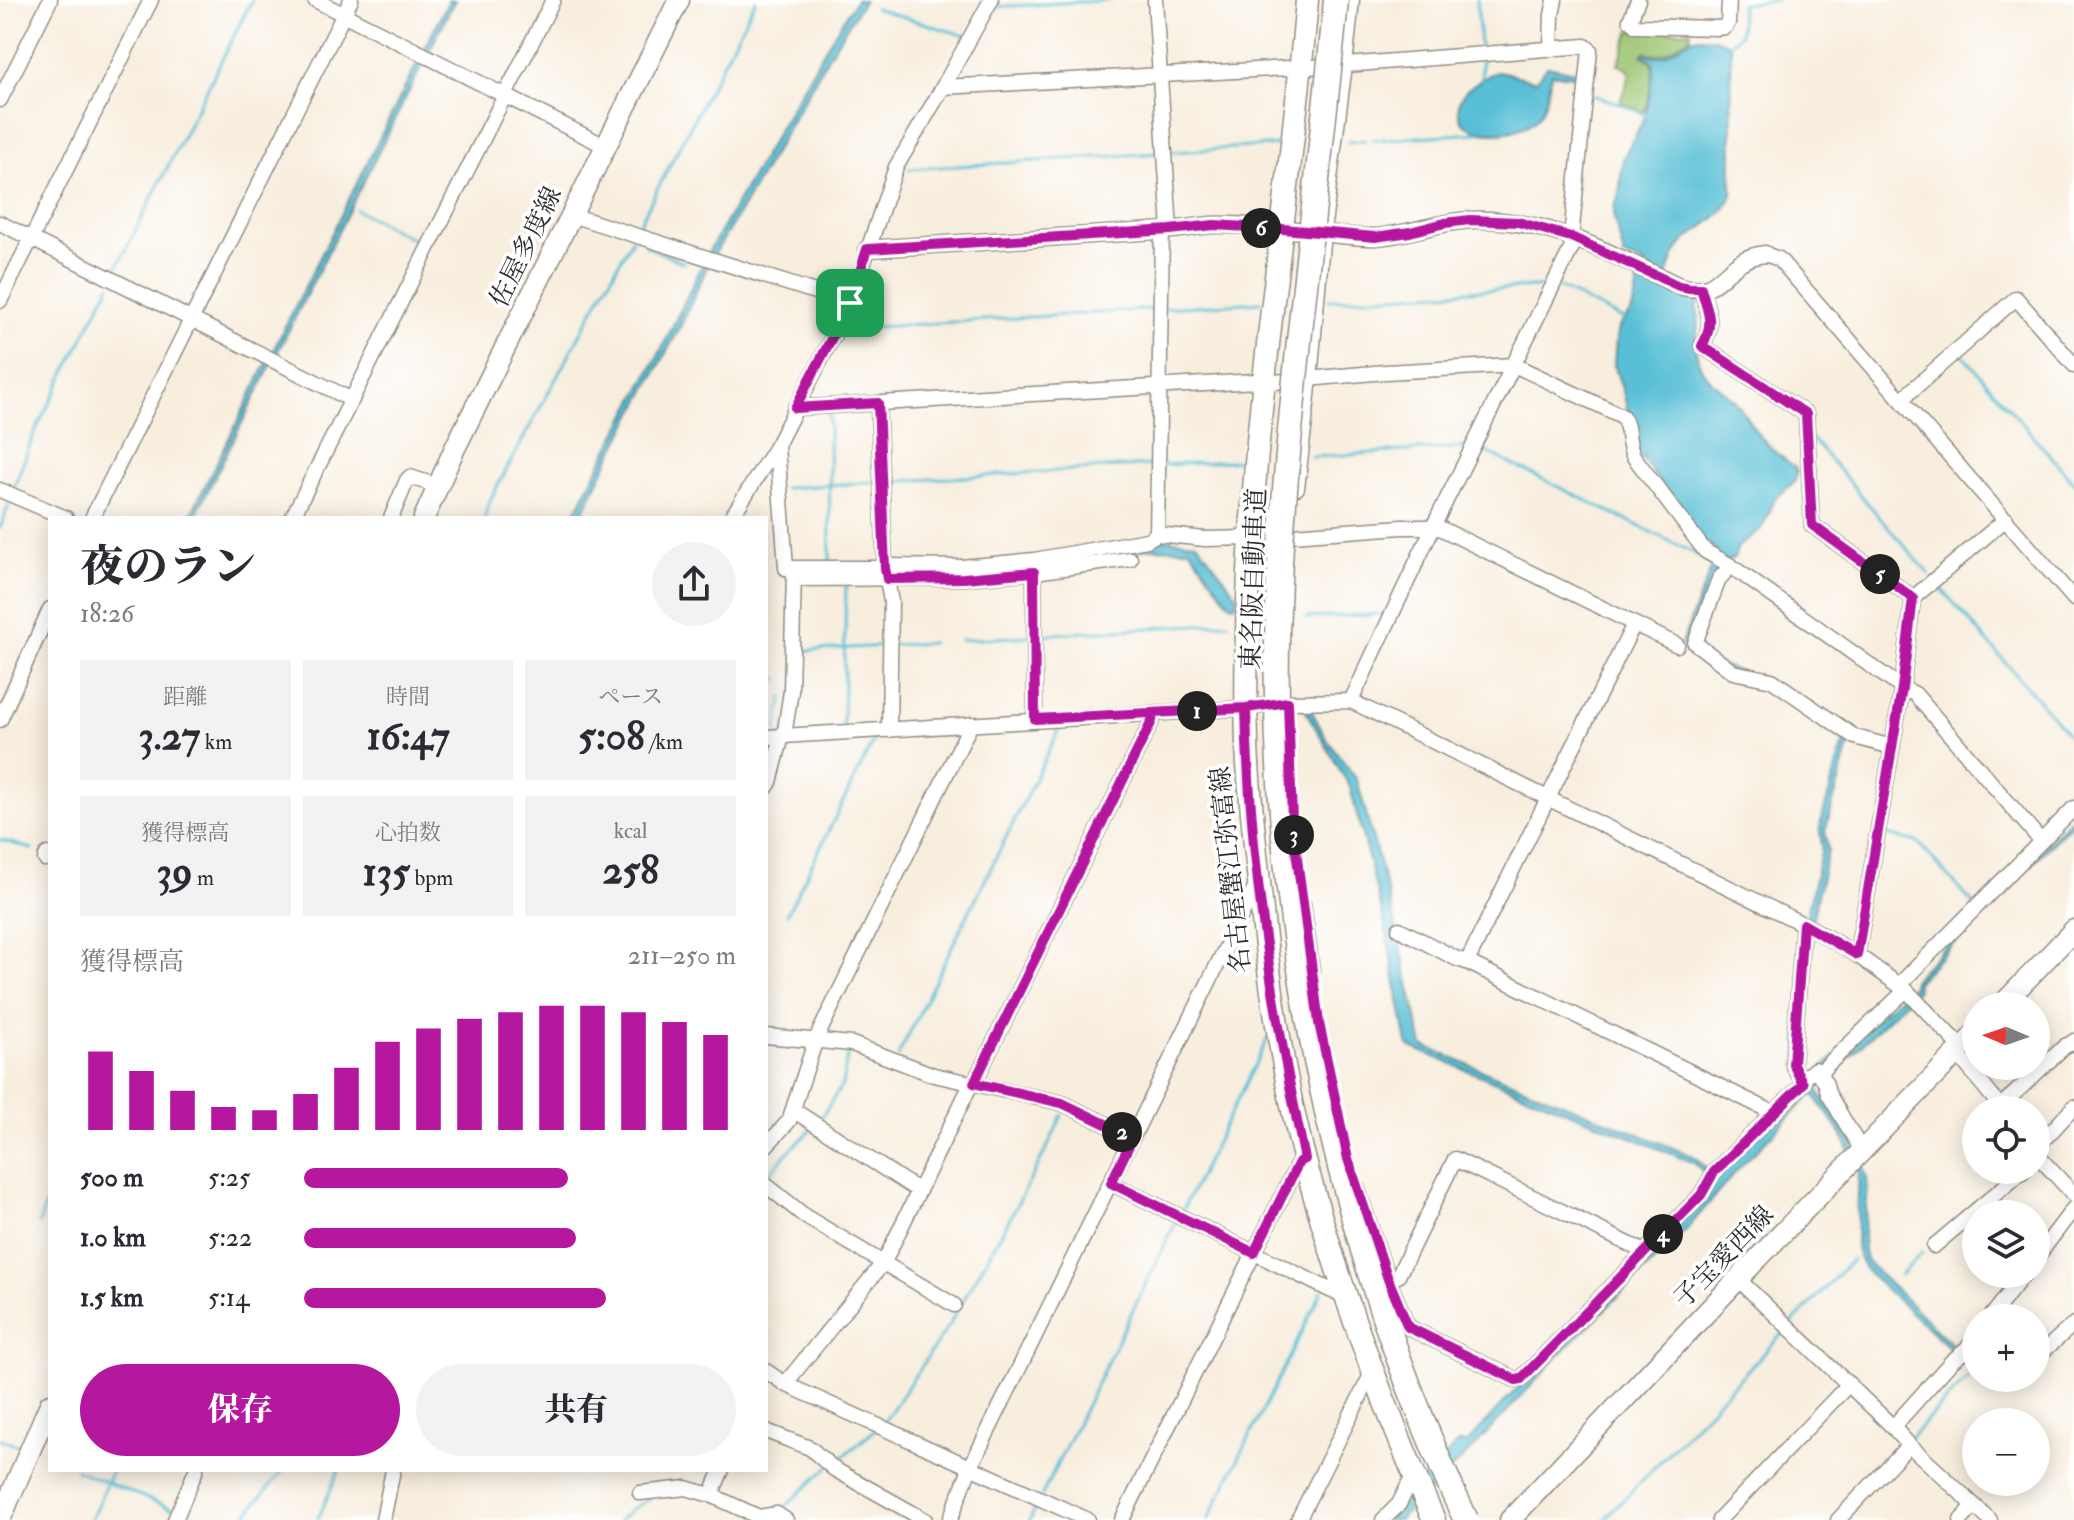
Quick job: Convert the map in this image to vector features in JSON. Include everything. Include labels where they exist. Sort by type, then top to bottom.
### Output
[{"type":"highway","name":"東名阪自動車道","points":[[1320,0],[1270,470],[1263,585],[1262,697],[1268,829],[1280,937],[1299,1058],[1322,1162],[1356,1281],[1389,1377],[1448,1520]]},
{"type":"highway","name":"東名阪自動車道","points":[[1336,0],[1290,439],[1279,585],[1277,696],[1283,827],[1314,1054],[1337,1159],[1403,1371],[1466,1520]]},
{"type":"main road","name":"佐屋多度線","points":[[425,516],[679,0]]},
{"type":"main road","name":"名古屋蟹江弥富線","points":[[1307,0],[1263,383],[1250,538],[1246,708],[1250,788],[1273,999],[1305,1159],[1344,1294],[1372,1373],[1430,1511]]},
{"type":"main road","points":[[2014,992],[2074,930]]},
{"type":"main road","name":"子宝愛西線","points":[[1510,1520],[1962,1048]]},
{"type":"main road","points":[[0,1520],[48,1409]]},
{"type":"street","points":[[0,301],[151,0]]},
{"type":"street","points":[[315,0],[605,146]]},
{"type":"street","points":[[93,516],[351,0]]},
{"type":"street","points":[[293,516],[553,0]]},
{"type":"street","points":[[732,516],[777,445],[850,303],[896,167],[991,0]]},
{"type":"street","points":[[1155,0],[1166,231],[1157,534]]},
{"type":"street","points":[[1352,0],[1323,232],[1310,379],[1291,535],[1288,702],[1292,821],[1319,1023],[1348,1159],[1388,1279],[1408,1327],[1516,1380],[1521,1379],[1701,1195],[1710,1178],[1774,1113],[1906,991],[2074,808]]},
{"type":"street","points":[[1551,49],[1555,0]]},
{"type":"street","points":[[1638,0],[1630,20],[1636,26],[1717,28],[1725,27],[1728,23],[1729,0]]},
{"type":"street","points":[[0,100],[48,1]]},
{"type":"street","points":[[943,87],[1345,65],[1585,46],[1590,50],[1572,247],[1433,527],[1351,701]]},
{"type":"street","points":[[571,215],[850,303]]},
{"type":"street","points":[[867,249],[1166,231],[1214,225],[1375,237],[1445,223],[1492,220],[1518,222],[1571,237],[1690,288],[1716,284],[1739,262],[1765,254],[1779,259],[2074,599]]},
{"type":"street","points":[[0,223],[352,400]]},
{"type":"street","points":[[1701,288],[1710,320],[1710,331],[1702,346],[1806,414],[1812,525],[1913,598]]},
{"type":"street","points":[[1902,399],[2016,298],[2074,365]]},
{"type":"street","points":[[795,408],[1263,383],[1514,365],[1622,416],[1627,422],[1629,446],[1634,457],[1705,551],[1915,694],[2041,841]]},
{"type":"street","points":[[878,403],[886,572],[891,602],[889,730]]},
{"type":"street","points":[[777,445],[786,568],[794,573],[1034,566],[1130,559]]},
{"type":"street","points":[[392,516],[410,477],[438,486]]},
{"type":"street","points":[[0,490],[61,516]]},
{"type":"street","points":[[1857,955],[1902,688],[1913,598],[2006,519]]},
{"type":"street","points":[[1034,566],[1147,540],[1157,534],[1205,539],[1250,538],[1433,527],[1677,645]]},
{"type":"street","points":[[1725,562],[1695,643],[1733,672],[1772,680],[1855,737],[1892,747]]},
{"type":"street","points":[[1034,566],[1035,719]]},
{"type":"street","points":[[768,785],[783,736],[791,691],[794,573]]},
{"type":"street","points":[[0,720],[48,613]]},
{"type":"street","points":[[1467,962],[1634,624]]},
{"type":"street","points":[[768,737],[1246,708],[1288,702],[1351,701],[1808,927],[1857,955],[1906,991],[1962,1042]]},
{"type":"street","points":[[785,1384],[884,1262],[1152,721],[1153,713]]},
{"type":"street","points":[[768,1144],[789,1121],[816,1039],[971,724]]},
{"type":"street","points":[[950,1520],[970,1468],[1259,880]]},
{"type":"street","points":[[1808,927],[1793,1064],[1794,1068],[1815,1077],[1828,1093],[1857,1156]]},
{"type":"street","points":[[1399,929],[1774,1113]]},
{"type":"street","points":[[768,1036],[852,1044],[934,1075],[1062,1103],[1133,1137]]},
{"type":"street","points":[[2013,1096],[2074,1041]]},
{"type":"street","points":[[2050,1137],[2074,1107]]},
{"type":"street","points":[[793,1110],[919,1191]]},
{"type":"street","points":[[1122,1520],[1299,1162],[1305,1159]]},
{"type":"street","points":[[1388,1279],[1398,1276],[1455,1159],[1645,1252]]},
{"type":"street","points":[[2050,1168],[2074,1195]]},
{"type":"street","points":[[1111,1183],[1332,1291],[1344,1294]]},
{"type":"street","points":[[1934,1246],[2007,1184]]},
{"type":"street","points":[[768,1187],[806,1217],[954,1305]]},
{"type":"street","points":[[2050,1240],[2074,1208]]},
{"type":"street","points":[[1738,1279],[1990,1520]]},
{"type":"street","points":[[2001,1304],[2013,1288]]},
{"type":"street","points":[[2050,1345],[2074,1324]]},
{"type":"street","points":[[1893,1427],[1962,1353]]},
{"type":"street","points":[[768,1372],[785,1384],[1088,1520]]},
{"type":"street","points":[[1298,1520],[1372,1373]]},
{"type":"street","points":[[1719,1520],[1849,1384]]},
{"type":"street","points":[[768,1432],[810,1448],[831,1466],[925,1520]]},
{"type":"street","points":[[1838,1520],[1909,1445]]},
{"type":"street","points":[[175,1520],[195,1472]]},
{"type":"street","points":[[383,1520],[393,1472]]},
{"type":"street","points":[[711,1495],[721,1472]]},
{"type":"street","points":[[1383,1520],[1399,1504],[1414,1478]]},
{"type":"street","points":[[640,1493],[686,1488],[711,1495],[759,1517],[781,1517]]},
{"type":"street","points":[[1961,1520],[1974,1506]]},
{"type":"green space","points":[[1630,31],[1691,31],[1691,37],[1663,54],[1645,52],[1642,55],[1652,63],[1653,69],[1648,104],[1643,112],[1620,102],[1630,74],[1627,68],[1618,64]]},
{"type":"water","points":[[449,0],[455,0],[195,516],[190,516]]},
{"type":"water","points":[[856,0],[864,0],[708,265],[680,327],[581,516],[573,516],[708,253]]},
{"type":"water","points":[[1712,38],[1728,43],[1731,48],[1732,195],[1716,217],[1681,245],[1663,286],[1700,301],[1696,307],[1699,317],[1695,348],[1701,368],[1736,402],[1757,433],[1795,467],[1797,473],[1795,481],[1775,499],[1762,528],[1738,547],[1734,558],[1720,564],[1688,642],[1709,661],[1770,682],[1851,739],[1825,831],[1828,850],[1812,921],[1804,1054],[1815,1075],[1912,986],[1919,973],[2074,816],[2074,821],[1916,982],[1917,989],[1818,1091],[1854,1145],[1864,1169],[1867,1180],[1864,1244],[1867,1262],[1962,1354],[1962,1361],[1866,1271],[1856,1246],[1859,1171],[1841,1133],[1814,1095],[1810,1096],[1740,1167],[1687,1229],[1571,1343],[1471,1450],[1398,1520],[1388,1520],[1458,1443],[1467,1443],[1703,1199],[1706,1174],[1694,1163],[1410,1047],[1384,920],[1350,787],[1304,708],[1309,706],[1326,738],[1357,780],[1396,925],[1423,1046],[1693,1156],[1710,1171],[1807,1087],[1797,1066],[1806,919],[1822,848],[1821,822],[1844,741],[1767,688],[1730,681],[1704,666],[1681,644],[1717,554],[1714,547],[1705,543],[1636,450],[1614,365],[1620,325],[1632,311],[1639,279],[1646,265],[1624,256],[1614,218],[1623,158],[1648,105],[1654,65],[1643,55],[1660,56],[1692,39]]},
{"type":"water","points":[[1547,66],[1585,74],[1585,78],[1552,73],[1542,110],[1532,122],[1506,132],[1491,133],[1467,126],[1460,117],[1462,96],[1483,79],[1501,72],[1536,80]]},
{"type":"water","points":[[1163,539],[1197,542],[1237,595],[1236,604],[1228,602],[1190,549],[1151,548],[1032,567],[882,574],[780,574],[962,569]]},
{"type":"waterway","points":[[113,275],[252,0]]},
{"type":"waterway","points":[[635,232],[756,0]]},
{"type":"waterway","points":[[996,7],[1111,0]]},
{"type":"waterway","points":[[1477,0],[1480,48]]},
{"type":"waterway","points":[[1729,45],[1740,34],[1741,4],[1777,0]]},
{"type":"waterway","points":[[874,8],[966,36]]},
{"type":"waterway","points":[[1481,58],[1482,79]]},
{"type":"waterway","points":[[1592,95],[1648,116]]},
{"type":"waterway","points":[[1373,140],[1478,131]]},
{"type":"waterway","points":[[1348,142],[1365,140]]},
{"type":"waterway","points":[[1172,152],[1280,145]]},
{"type":"waterway","points":[[909,169],[1160,153]]},
{"type":"waterway","points":[[356,210],[424,245]]},
{"type":"waterway","points":[[485,516],[491,498],[632,239]]},
{"type":"waterway","points":[[646,246],[684,263]]},
{"type":"waterway","points":[[14,487],[34,434],[110,285]]},
{"type":"waterway","points":[[1329,300],[1549,286]]},
{"type":"waterway","points":[[1558,287],[1626,321]]},
{"type":"waterway","points":[[1165,308],[1261,302]]},
{"type":"waterway","points":[[844,329],[1156,309]]},
{"type":"waterway","points":[[1963,355],[2074,483]]},
{"type":"waterway","points":[[829,412],[830,564]]},
{"type":"waterway","points":[[1813,440],[1929,574]]},
{"type":"waterway","points":[[1312,457],[1468,447]]},
{"type":"waterway","points":[[1479,448],[1706,559]]},
{"type":"waterway","points":[[1164,465],[1245,460]]},
{"type":"waterway","points":[[885,482],[1152,465]]},
{"type":"waterway","points":[[784,488],[876,482]]},
{"type":"waterway","points":[[0,528],[9,505]]},
{"type":"waterway","points":[[843,727],[846,584]]},
{"type":"waterway","points":[[1939,586],[2074,741]]},
{"type":"waterway","points":[[1306,618],[1386,614]]},
{"type":"waterway","points":[[1038,635],[1228,623]]},
{"type":"waterway","points":[[960,640],[1028,636]]},
{"type":"waterway","points":[[894,645],[931,643]]},
{"type":"waterway","points":[[798,651],[886,646]]},
{"type":"waterway","points":[[768,677],[779,679]]},
{"type":"waterway","points":[[776,732],[783,696]]},
{"type":"waterway","points":[[898,1056],[1061,726]]},
{"type":"waterway","points":[[974,732],[1002,730]]},
{"type":"waterway","points":[[786,744],[959,732]]},
{"type":"waterway","points":[[787,914],[875,738]]},
{"type":"waterway","points":[[1887,835],[1918,842],[1974,905]]},
{"type":"waterway","points":[[0,840],[32,849]]},
{"type":"waterway","points":[[1181,1213],[1268,1038]]},
{"type":"waterway","points":[[819,1121],[842,1085],[849,1048]]},
{"type":"waterway","points":[[883,1423],[949,1325],[1010,1218],[1062,1115]]},
{"type":"waterway","points":[[768,1176],[813,1128]]},
{"type":"waterway","points":[[39,1223],[48,1198]]},
{"type":"waterway","points":[[1042,1495],[1176,1222]]},
{"type":"waterway","points":[[1900,1275],[1922,1253]]},
{"type":"waterway","points":[[1791,1324],[1852,1260]]},
{"type":"waterway","points":[[1208,1520],[1322,1291]]},
{"type":"waterway","points":[[1604,1520],[1784,1332]]},
{"type":"waterway","points":[[1911,1437],[1962,1384]]},
{"type":"waterway","points":[[834,1464],[875,1430]]},
{"type":"waterway","points":[[0,1439],[19,1446]]},
{"type":"waterway","points":[[781,1511],[828,1467]]},
{"type":"waterway","points":[[81,1472],[173,1509]]},
{"type":"waterway","points":[[91,1520],[111,1472]]},
{"type":"waterway","points":[[242,1520],[281,1472]]},
{"type":"waterway","points":[[318,1519],[338,1472]]},
{"type":"waterway","points":[[620,1520],[649,1499]]},
{"type":"waterway","points":[[1030,1520],[1037,1504]]},
{"type":"waterway","points":[[183,1513],[202,1520]]},
{"type":"route","points":[[850,303],[795,408],[878,403],[887,579],[964,578],[1034,572],[1035,719],[1246,708],[1253,829],[1265,942],[1273,999],[1305,1159],[1299,1162],[1254,1253],[1111,1183],[1133,1137],[1062,1103],[974,1083],[1152,721],[1153,713],[1246,708],[1288,702],[1292,821],[1319,1023],[1348,1159],[1388,1279],[1408,1327],[1516,1380],[1521,1379],[1701,1195],[1714,1172],[1803,1084],[1793,1064],[1803,924],[1857,955],[1902,688],[1913,598],[1812,525],[1806,414],[1702,346],[1710,331],[1710,320],[1701,288],[1679,286],[1571,237],[1518,222],[1470,220],[1375,237],[1214,225],[867,249],[850,303]]}]
